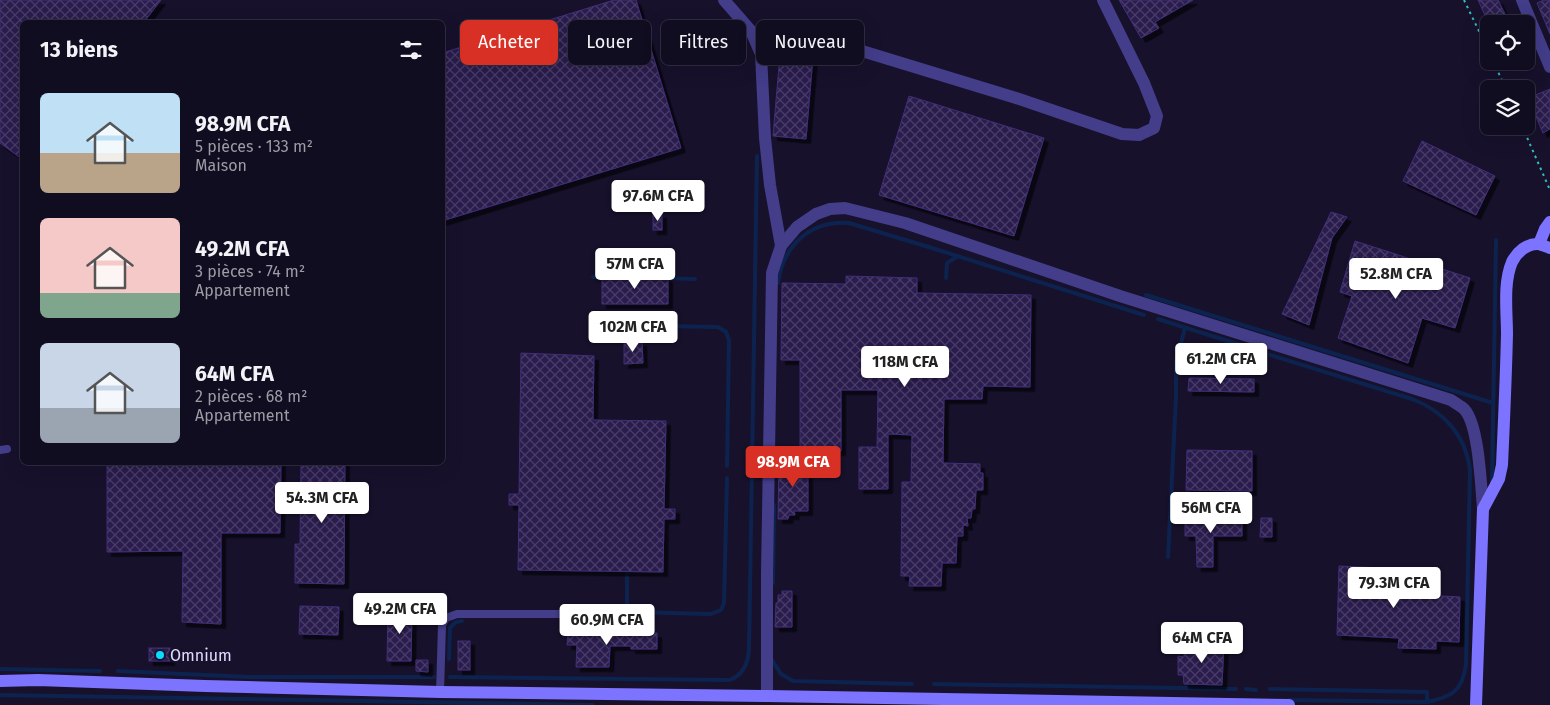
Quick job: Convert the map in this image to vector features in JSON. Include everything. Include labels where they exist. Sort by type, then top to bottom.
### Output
[{"type":"main road","points":[[1476,705],[1483,509],[1499,479],[1502,465],[1509,274],[1512,262],[1517,254],[1526,246],[1545,246],[1545,229],[1550,222]]},
{"type":"main road","points":[[0,681],[38,680],[440,692],[1289,705]]},
{"type":"street","points":[[724,0],[750,31],[756,44]]},
{"type":"street","points":[[864,52],[1016,98],[1122,134],[1139,135],[1154,128],[1157,116],[1144,84],[1103,0]]},
{"type":"street","points":[[1522,0],[1550,67]]},
{"type":"street","points":[[762,65],[765,138],[770,185],[781,246]]},
{"type":"street","points":[[767,696],[772,273],[781,246],[797,227],[816,214],[830,209],[844,208],[905,223],[1120,296],[1451,400],[1465,409],[1472,424],[1479,464],[1483,509]]},
{"type":"lane","points":[[440,692],[442,624],[446,618],[456,614],[575,614]]},
{"type":"path","points":[[1464,0],[1480,33]]},
{"type":"path","points":[[1526,135],[1550,190]]},
{"type":"building","points":[[0,0],[161,0],[146,20],[20,20],[20,158],[0,143]]},
{"type":"building","points":[[614,0],[636,0],[642,20],[568,20],[568,65],[651,65],[651,49],[681,148],[445,220],[445,52],[460,47],[460,65],[558,65],[558,20],[549,20]]},
{"type":"building","points":[[1119,0],[1193,0],[1155,22],[1159,28],[1141,38]]},
{"type":"building","points":[[1478,0],[1498,0],[1506,15],[1485,15]]},
{"type":"building","points":[[1550,0],[1550,34],[1537,3]]},
{"type":"building","points":[[779,65],[812,65],[806,139],[773,136]]},
{"type":"building","points":[[1550,89],[1550,129],[1543,133],[1535,114],[1535,95]]},
{"type":"building","points":[[909,96],[1044,138],[1014,236],[879,195]]},
{"type":"building","points":[[1422,141],[1495,176],[1476,215],[1403,181]]},
{"type":"building","points":[[1331,212],[1347,217],[1332,238],[1309,325],[1282,314]]},
{"type":"building","points":[[653,214],[662,214],[662,230],[653,230]]},
{"type":"building","points":[[1355,241],[1470,278],[1455,328],[1422,318],[1408,363],[1338,338],[1352,296],[1340,292]]},
{"type":"building","points":[[602,276],[668,278],[668,304],[602,304]]},
{"type":"building","points":[[846,276],[917,278],[917,293],[1031,295],[1030,387],[983,386],[982,399],[944,399],[943,463],[980,464],[980,473],[983,473],[983,490],[976,490],[975,509],[972,509],[971,518],[967,518],[968,526],[963,525],[963,536],[957,536],[956,563],[942,563],[941,586],[909,586],[910,576],[901,576],[902,482],[911,482],[912,435],[888,434],[888,489],[859,489],[859,447],[877,447],[878,390],[841,390],[841,451],[800,451],[800,360],[781,360],[782,283],[846,284]]},
{"type":"building","points":[[624,342],[642,342],[643,363],[624,364]]},
{"type":"building","points":[[521,353],[594,356],[593,420],[666,421],[664,509],[675,509],[675,519],[664,519],[663,572],[518,570],[519,505],[509,505],[509,494],[519,494]]},
{"type":"building","points":[[1189,378],[1254,379],[1254,392],[1188,391]]},
{"type":"building","points":[[1187,450],[1252,451],[1252,491],[1186,490]]},
{"type":"building","points":[[779,461],[808,461],[808,511],[794,511],[795,515],[789,515],[788,519],[778,519]]},
{"type":"building","points":[[107,465],[281,465],[280,533],[221,533],[221,624],[182,622],[183,551],[107,552]]},
{"type":"building","points":[[301,465],[345,465],[344,584],[295,583],[295,544],[300,544]]},
{"type":"building","points":[[1185,516],[1242,516],[1242,536],[1213,536],[1213,567],[1197,567],[1196,536],[1185,536]]},
{"type":"building","points":[[1261,518],[1272,518],[1272,537],[1260,537]]},
{"type":"building","points":[[1339,566],[1407,569],[1406,594],[1460,597],[1459,642],[1436,641],[1436,649],[1398,648],[1399,638],[1337,635]]},
{"type":"building","points":[[782,591],[792,591],[792,627],[775,627],[776,603],[778,603],[778,595],[782,595]]},
{"type":"building","points":[[300,606],[339,607],[338,635],[299,634]]},
{"type":"building","points":[[412,609],[411,661],[387,661],[388,610]]},
{"type":"building","points":[[657,633],[657,649],[631,649],[631,646],[610,646],[609,667],[576,667],[577,645],[567,645],[568,634]]},
{"type":"building","points":[[458,641],[470,641],[470,670],[458,670]]},
{"type":"building","points":[[1184,643],[1224,644],[1222,685],[1184,684],[1183,675],[1178,675],[1178,656],[1184,657]]},
{"type":"building","name":"Omnium","points":[[149,648],[170,648],[170,661],[149,661]]},
{"type":"building","points":[[416,660],[428,660],[428,672],[416,671]]},
{"type":"waterway","points":[[730,680],[735,678],[744,668],[749,650],[757,156]]},
{"type":"waterway","points":[[778,283],[786,258],[792,247],[801,238],[822,226],[835,223],[849,223],[1144,315]]},
{"type":"waterway","points":[[1492,483],[1496,240]]},
{"type":"waterway","points":[[946,278],[947,263],[958,256]]},
{"type":"waterway","points":[[593,277],[606,277]]},
{"type":"waterway","points":[[663,278],[695,279]]},
{"type":"waterway","points":[[1146,295],[1493,403]]},
{"type":"waterway","points":[[1158,319],[1263,352]]},
{"type":"waterway","points":[[607,325],[718,327],[726,332],[729,340],[727,466]]},
{"type":"waterway","points":[[1168,557],[1176,362],[1185,328]]},
{"type":"waterway","points":[[1270,355],[1424,404],[1452,426],[1464,446],[1470,470],[1466,665],[1462,681],[1458,687],[1454,692],[1443,698],[1427,702],[1289,700]]},
{"type":"waterway","points":[[627,572],[627,606],[631,612],[711,614],[721,610],[724,603],[727,478]]},
{"type":"waterway","points":[[773,583],[774,505]]},
{"type":"waterway","points":[[449,659],[450,628],[456,622],[462,621]]},
{"type":"waterway","points":[[772,660],[781,674],[793,681],[912,684]]},
{"type":"waterway","points":[[0,669],[100,671]]},
{"type":"waterway","points":[[118,671],[249,677],[434,677]]},
{"type":"waterway","points":[[450,677],[728,680]]},
{"type":"waterway","points":[[934,684],[1236,689]]},
{"type":"waterway","points":[[1246,689],[1256,690]]},
{"type":"waterway","points":[[1270,689],[1427,692],[1427,702]]},
{"type":"waterway","points":[[0,695],[593,705]]},
{"type":"place","name":"Omnium","points":[[160,655]]}]
